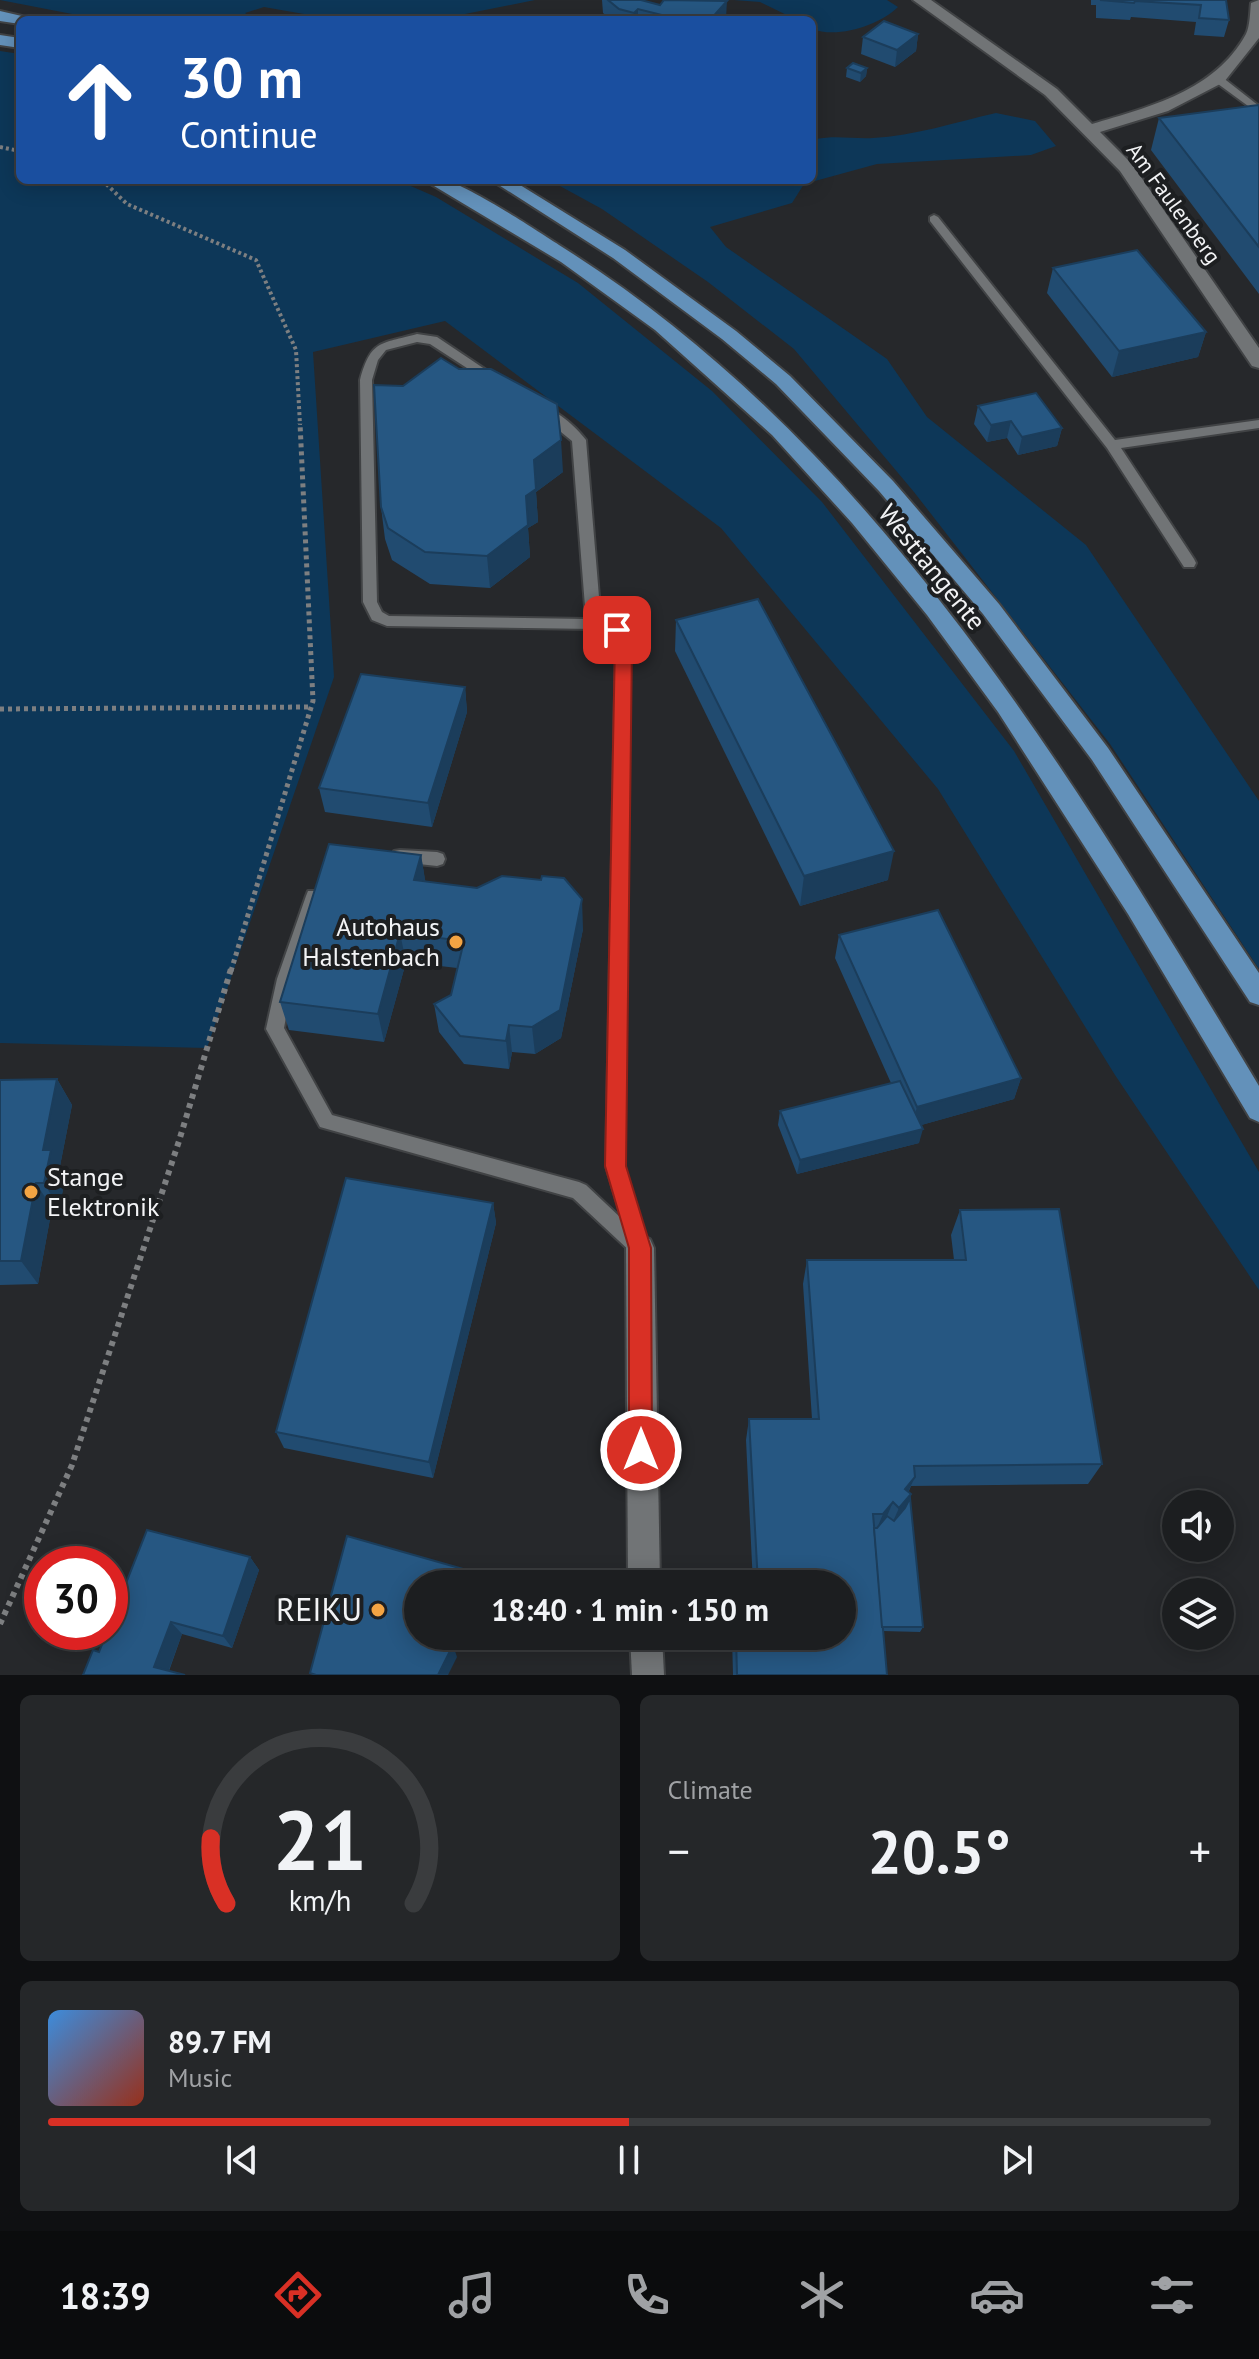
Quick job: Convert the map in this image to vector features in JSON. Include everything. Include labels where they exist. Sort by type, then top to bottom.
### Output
[{"type":"main road","name":"Westtangente","points":[[440,184],[530,234],[639,308],[743,395],[842,499],[942,623],[1047,767],[1117,875],[1259,1110]]},
{"type":"main road","name":"Westtangente","points":[[506,184],[619,254],[729,335],[783,380],[886,486],[991,609],[1091,741],[1157,835],[1259,994]]},
{"type":"street","name":"Am Faulenberg","points":[[921,0],[1051,92],[1126,168],[1256,352]]},
{"type":"street","points":[[1088,130],[1162,108],[1218,79],[1255,33],[1259,3]]},
{"type":"street","points":[[640,1248],[644,1570]]},
{"type":"street","points":[[647,1650],[648,1675]]},
{"type":"lane","points":[[1218,79],[1259,111]]},
{"type":"lane","points":[[934,219],[1112,445],[1189,563]]},
{"type":"lane","points":[[503,385],[433,340],[398,340],[382,347],[372,359],[366,380],[370,602],[377,616],[387,621],[594,624],[617,630],[623,642],[615,1166],[640,1248]]},
{"type":"lane","points":[[527,401],[563,425],[579,440],[594,624]]},
{"type":"lane","points":[[1112,445],[1259,424]]},
{"type":"lane","points":[[379,854],[437,859]]},
{"type":"lane","points":[[323,872],[285,979],[275,1029],[326,1121],[579,1191],[640,1248]]},
{"type":"path","points":[[0,1624],[72,1465],[179,1141],[311,707],[296,350],[256,260],[127,204],[106,184]]},
{"type":"path","points":[[0,709],[311,707]]},
{"type":"shaded area","points":[[0,0],[535,0],[455,16],[315,16],[264,7],[245,13],[249,16],[82,16]]},
{"type":"shaded area","points":[[734,0],[887,0],[898,7],[870,25],[846,31],[822,32],[816,30],[816,16],[789,16],[760,2]]},
{"type":"shaded area","points":[[0,51],[16,53],[16,184],[406,184],[436,197],[578,283],[712,391],[822,502],[1014,751],[1259,1172],[1259,1290],[1115,1075],[938,789],[721,528],[445,321],[313,352],[334,677],[207,1048],[0,1043]]},
{"type":"shaded area","points":[[996,113],[1035,121],[1056,146],[1031,155],[877,164],[816,181],[816,139],[873,138],[935,128]]},
{"type":"shaded area","points":[[556,184],[804,184],[792,203],[710,227],[726,247],[887,359],[927,417],[1086,545],[1259,801],[1259,969],[1110,744],[914,492],[794,349],[708,282],[602,209]]},
{"type":"building","points":[[608,0],[641,0],[660,5],[664,0],[727,1],[714,16],[666,16],[638,9],[634,13],[619,9]]},
{"type":"building","points":[[1100,0],[1226,0],[1229,20],[1199,18],[1201,5]]},
{"type":"building","points":[[884,21],[918,34],[897,50],[863,37]]},
{"type":"building","points":[[853,63],[867,68],[861,73],[847,68]]},
{"type":"building","points":[[1259,106],[1259,247],[1159,118]]},
{"type":"building","points":[[1137,250],[1206,332],[1119,351],[1053,268]]},
{"type":"building","points":[[441,358],[459,369],[491,369],[557,404],[561,440],[534,460],[536,489],[526,496],[528,525],[487,556],[425,552],[388,528],[381,507],[374,385],[403,386]]},
{"type":"building","points":[[1036,393],[1062,428],[1022,437],[1011,421],[991,425],[978,406]]},
{"type":"building","points":[[758,599],[894,851],[804,876],[676,620]]},
{"type":"building","points":[[361,674],[465,687],[428,803],[319,788]]},
{"type":"building","points":[[329,844],[421,855],[414,880],[477,888],[502,876],[541,880],[542,876],[564,878],[582,899],[560,1010],[532,1027],[509,1025],[506,1041],[460,1036],[434,1004],[451,995],[464,941],[400,933],[378,1014],[280,1002]]},
{"type":"building","points":[[938,910],[1021,1078],[917,1107],[839,935]]},
{"type":"building","points":[[57,1079],[43,1150],[51,1150],[44,1183],[36,1183],[21,1261],[0,1261],[0,1080]]},
{"type":"building","points":[[900,1081],[923,1129],[800,1160],[780,1111]]},
{"type":"building","points":[[346,1178],[493,1203],[429,1462],[276,1432]]},
{"type":"building","points":[[1059,1209],[1102,1464],[914,1466],[915,1477],[905,1489],[911,1494],[899,1508],[893,1502],[883,1514],[873,1514],[887,1675],[737,1675],[736,1650],[856,1650],[856,1570],[757,1570],[749,1419],[819,1419],[807,1260],[966,1260],[960,1210]]},
{"type":"building","points":[[910,1498],[923,1627],[882,1627],[874,1528],[887,1516],[894,1521]]},
{"type":"building","points":[[147,1530],[250,1557],[223,1636],[171,1622],[154,1667],[185,1675],[83,1675],[93,1650],[128,1650],[128,1578]]},
{"type":"building","name":"REIKU","points":[[347,1536],[463,1569],[404,1570],[404,1650],[450,1650],[438,1675],[310,1673]]},
{"type":"place","name":"Autohaus Halstenbach","points":[[456,942]]},
{"type":"place","name":"Stange Elektronik","points":[[31,1192]]},
{"type":"place","name":"REIKU","points":[[378,1610]]},
{"type":"route","points":[[617,630],[623,642],[615,1166],[640,1248],[641,1450]]}]
